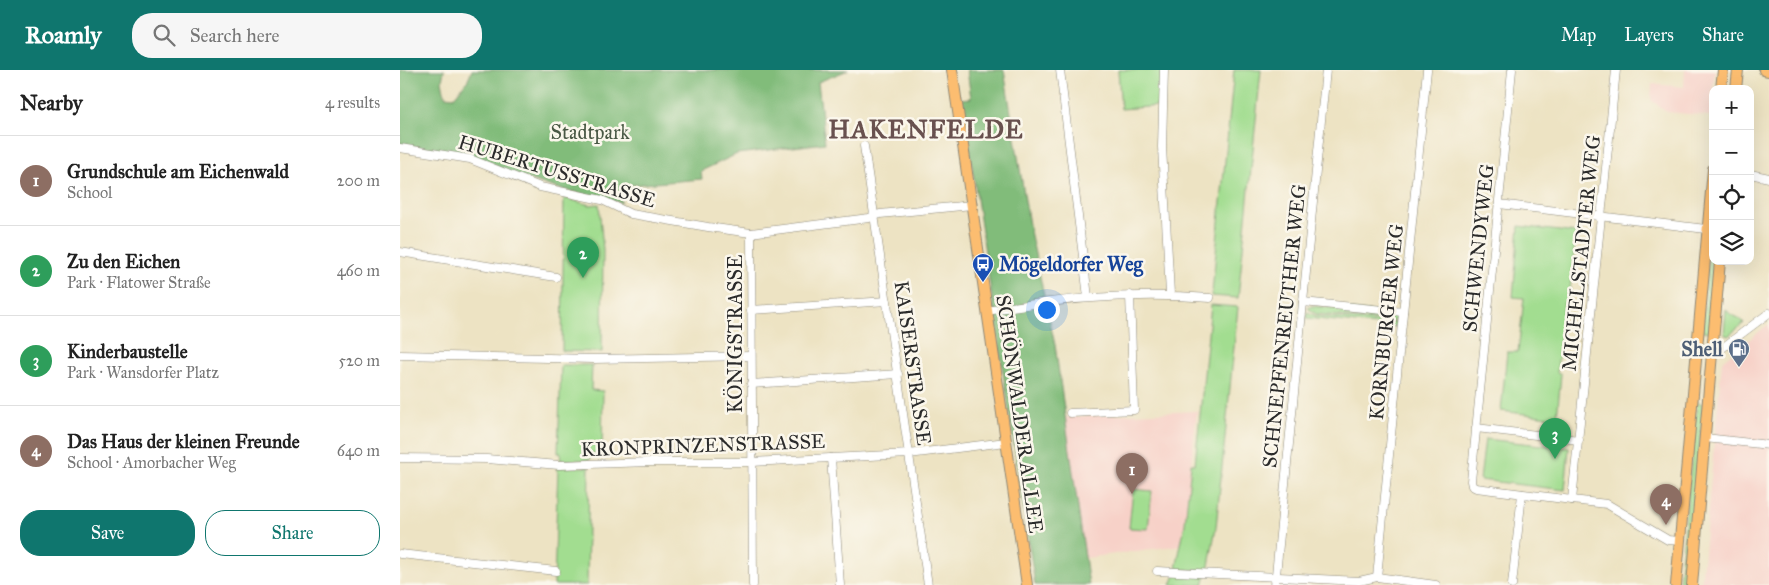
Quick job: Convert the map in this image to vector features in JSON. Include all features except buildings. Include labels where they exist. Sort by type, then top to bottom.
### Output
[{"type":"main road","name":"SCHÖNWALDER ALLEE","points":[[952,70],[1027,585]]},
{"type":"main road","points":[[1721,85],[1723,70]]},
{"type":"main road","points":[[1736,85],[1738,70]]},
{"type":"main road","points":[[1764,70],[1769,71]]},
{"type":"main road","points":[[1676,585],[1706,229],[1712,175]]},
{"type":"main road","points":[[1692,585],[1720,265]]},
{"type":"street","points":[[1060,70],[1088,297]]},
{"type":"street","points":[[1164,70],[1162,147],[1170,294]]},
{"type":"street","name":"SCHNEPFENREUTHER WEG","points":[[1275,581],[1326,70]]},
{"type":"street","name":"KORNBURGER WEG","points":[[1377,577],[1427,70]]},
{"type":"street","name":"SCHWENDYWEG","points":[[1512,70],[1476,428],[1472,486],[1522,494]]},
{"type":"street","name":"MICHELSTADTER WEG","points":[[1572,500],[1616,70]]},
{"type":"street","name":"KAISERSTRASSE","points":[[864,146],[928,585]]},
{"type":"street","name":"HUBERTUSSTRASSE","points":[[400,148],[459,156],[540,187],[602,200],[631,214],[750,233],[972,205]]},
{"type":"street","points":[[1754,175],[1769,178]]},
{"type":"street","points":[[1498,204],[1706,229]]},
{"type":"street","name":"KÖNIGSTRASSE","points":[[750,233],[753,585]]},
{"type":"street","points":[[400,252],[556,277]]},
{"type":"street","points":[[987,311],[1088,297],[1170,294],[1210,298]]},
{"type":"street","points":[[1070,412],[1134,410],[1130,295]]},
{"type":"street","points":[[751,310],[887,301]]},
{"type":"street","points":[[1303,302],[1404,312]]},
{"type":"street","points":[[1696,348],[1721,350],[1769,312]]},
{"type":"street","points":[[400,355],[594,359],[751,356]]},
{"type":"street","points":[[751,384],[898,374]]},
{"type":"street","points":[[1476,428],[1579,440]]},
{"type":"street","points":[[1705,438],[1769,444]]},
{"type":"street","name":"KRONPRINZENSTRASSE","points":[[400,458],[487,459],[559,465],[650,462],[752,462],[909,454],[1006,442]]},
{"type":"street","points":[[831,458],[840,585]]},
{"type":"street","points":[[1512,585],[1522,494],[1607,504],[1668,540],[1680,541]]},
{"type":"street","points":[[400,554],[556,571]]},
{"type":"street","points":[[1157,571],[1275,581],[1359,580],[1377,577],[1404,583],[1436,585]]},
{"type":"shaded area","points":[[1685,70],[1715,70],[1713,85],[1709,85],[1709,116],[1667,112],[1651,100],[1652,84],[1684,87]]},
{"type":"shaded area","points":[[1769,324],[1769,585],[1701,585],[1722,361]]},
{"type":"shaded area","points":[[1197,411],[1182,545],[1085,558],[1065,417]]},
{"type":"green space","name":"Stadtpark","points":[[400,70],[444,70],[442,81],[445,96],[454,97],[468,80],[472,70],[848,70],[818,82],[825,143],[737,154],[701,171],[702,179],[620,186],[621,203],[556,188],[516,175],[467,154],[400,144]]},
{"type":"green space","points":[[967,70],[1004,70],[1030,231],[1055,345],[1089,585],[1035,585],[962,99],[971,98]]},
{"type":"green space","points":[[1118,70],[1162,70],[1160,106],[1121,109]]},
{"type":"green space","points":[[1234,70],[1261,70],[1238,298],[1212,296]]},
{"type":"green space","points":[[564,198],[590,205],[599,204],[603,250],[602,352],[562,351]]},
{"type":"green space","points":[[1519,226],[1576,233],[1569,300],[1564,302],[1557,372],[1561,374],[1557,418],[1501,411],[1507,352],[1518,352],[1524,298],[1513,297]]},
{"type":"green space","points":[[1709,253],[1709,265],[1715,265],[1710,332],[1702,331]]},
{"type":"green space","points":[[1211,305],[1238,307],[1216,527],[1208,571],[1176,569],[1185,524],[1191,464],[1195,464]]},
{"type":"green space","points":[[1312,306],[1396,314],[1400,319],[1392,321],[1316,314],[1308,308]]},
{"type":"green space","points":[[1726,309],[1744,323],[1728,336],[1724,334]]},
{"type":"green space","points":[[1307,312],[1316,316],[1398,322],[1397,327],[1306,318]]},
{"type":"green space","points":[[561,365],[592,365],[591,390],[603,391],[602,453],[590,453],[590,460],[560,460],[561,453],[558,453]]},
{"type":"green space","points":[[1697,402],[1703,404],[1687,585],[1679,585]]},
{"type":"green space","points":[[1485,439],[1569,448],[1565,490],[1480,480]]},
{"type":"green space","points":[[558,467],[589,467],[587,585],[554,585]]},
{"type":"green space","points":[[1133,489],[1152,491],[1148,529],[1129,528]]},
{"type":"green space","points":[[1175,575],[1206,576],[1203,585],[1171,585]]},
{"type":"place","name":"Zu den Eichen","points":[[583,278]]},
{"type":"place","name":"Mögeldorfer Weg","points":[[983,283]]},
{"type":"place","name":"Shell","points":[[1739,368]]},
{"type":"place","name":"Kinderbaustelle","points":[[1555,459]]},
{"type":"place","name":"Grundschule am Eichenwald","points":[[1132,494]]},
{"type":"place","name":"Das Haus der kleinen Freunde","points":[[1666,525]]},
{"type":"district","name":"HAKENFELDE","points":[[926,129]]}]
